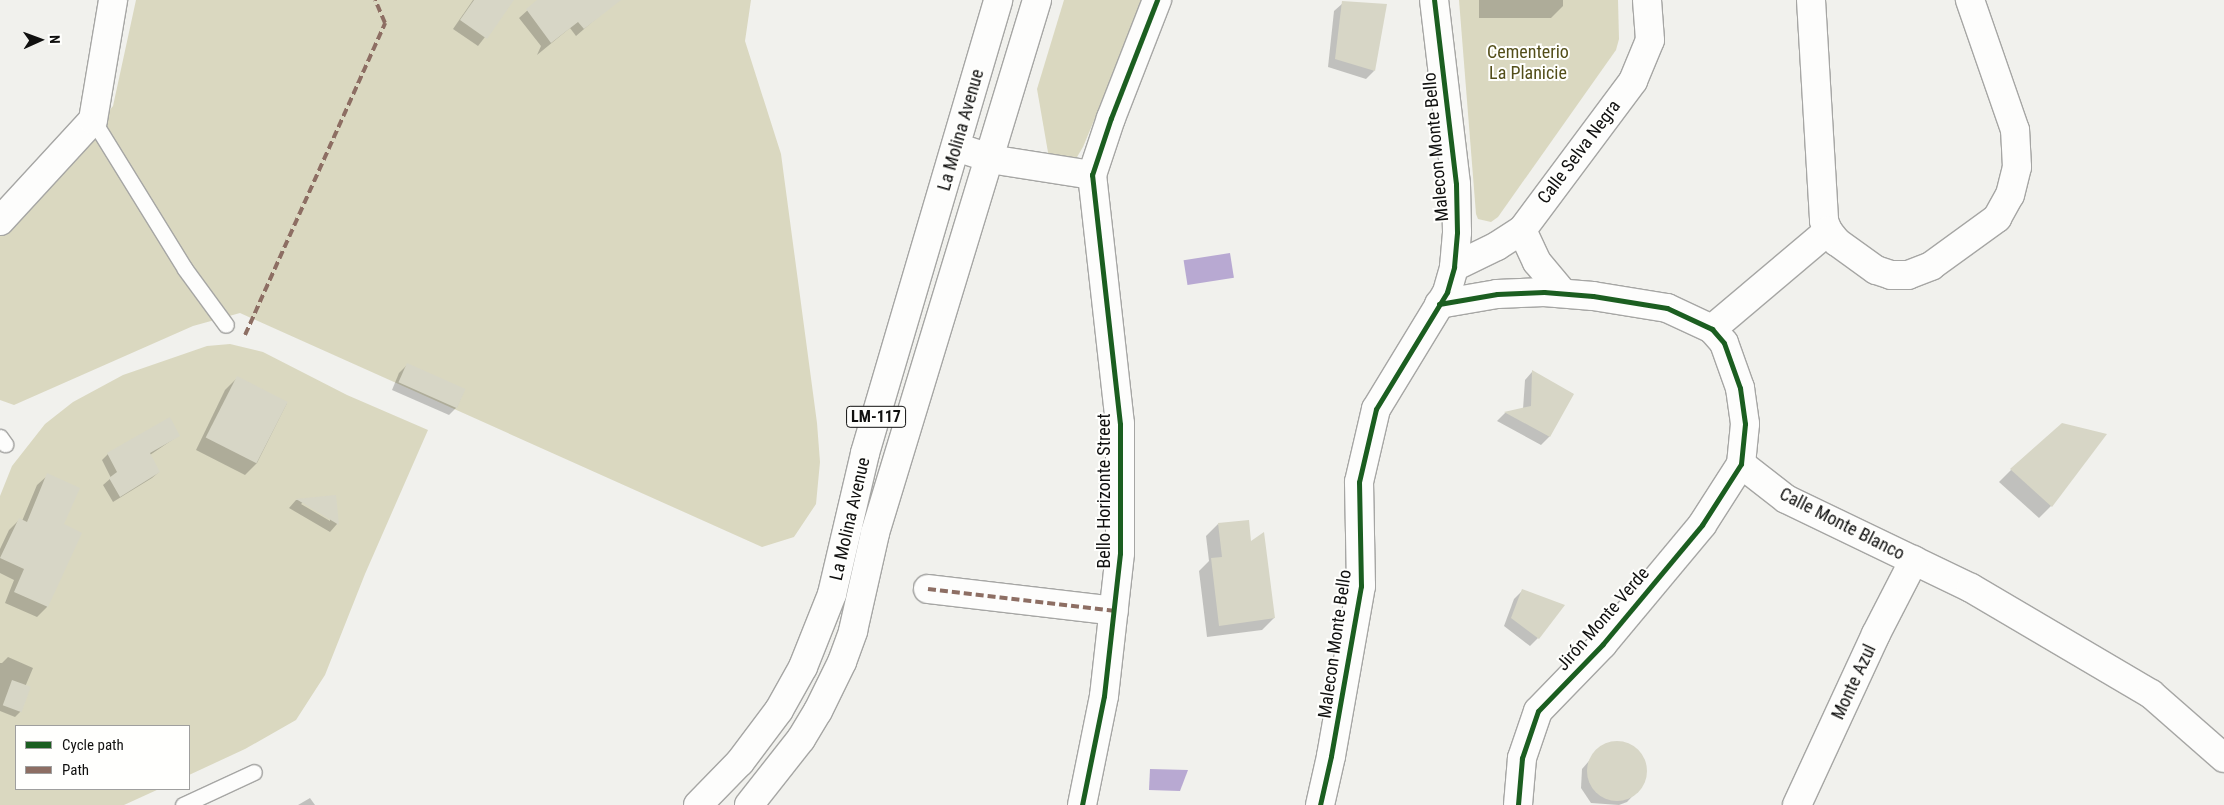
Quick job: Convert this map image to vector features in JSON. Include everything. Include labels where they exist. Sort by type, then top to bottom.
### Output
[{"type":"street","points":[[0,221],[93,120],[112,0]]},
{"type":"street","name":"La Molina Avenue","points":[[698,805],[740,762],[779,710],[803,667],[832,594],[865,453],[998,0]]},
{"type":"street","name":"La Molina Avenue","points":[[749,805],[801,740],[818,711],[842,662],[853,631],[875,534],[1037,0]]},
{"type":"street","points":[[956,147],[989,159],[1092,175],[1111,118],[1157,0]]},
{"type":"street","name":"Malecon Monte Bello","points":[[1320,805],[1331,756],[1361,586],[1359,482],[1376,409],[1447,292],[1454,266],[1457,232],[1456,184],[1434,0]]},
{"type":"street","name":"Calle Selva Negra","points":[[1454,266],[1496,246],[1522,230],[1633,81],[1650,40],[1647,0]]},
{"type":"street","points":[[1811,0],[1822,200],[1828,231],[1837,242],[1876,270],[1891,275],[1908,275],[1930,266],[1997,218],[2010,195],[2017,167],[2014,130],[1970,0]]},
{"type":"street","name":"Bello Horizonte Street","points":[[1082,805],[1104,696],[1120,553],[1120,424],[1092,175]]},
{"type":"street","points":[[1522,230],[1537,262],[1563,294]]},
{"type":"street","points":[[1712,330],[1828,231]]},
{"type":"street","points":[[1439,304],[1497,294],[1563,294],[1667,308],[1712,330],[1724,343],[1740,388],[1744,424],[1741,464]]},
{"type":"street","name":"Calle Monte Blanco","points":[[1741,464],[1786,499],[1971,588],[2151,694],[2224,758]]},
{"type":"street","name":"Jirón Monte Verde","points":[[1518,805],[1522,758],[1538,711],[1603,644],[1702,525],[1741,464]]},
{"type":"street","name":"Monte Azul","points":[[1797,805],[1876,634],[1914,560]]},
{"type":"street","points":[[928,589],[1114,611]]},
{"type":"lane","points":[[93,120],[185,269],[226,325]]},
{"type":"lane","points":[[184,805],[254,772]]},
{"type":"green space","points":[[136,0],[751,0],[745,41],[781,154],[817,423],[820,462],[816,504],[794,537],[762,547],[240,313],[193,326],[14,405],[0,400],[0,234],[48,187],[113,106]]},
{"type":"green space","points":[[1064,0],[1144,0],[1083,147],[1074,162],[1049,158],[1037,89]]},
{"type":"green space","name":"Cementerio La Planicie","points":[[1459,0],[1618,0],[1619,39],[1616,50],[1498,217],[1491,222],[1478,219],[1476,214]]},
{"type":"green space","points":[[230,344],[263,352],[347,395],[428,430],[365,574],[325,675],[296,720],[245,749],[190,775],[190,725],[15,725],[15,790],[157,790],[124,805],[0,805],[0,496],[12,466],[45,424],[73,402],[123,375],[207,346]]},
{"type":"shaded area","points":[[1230,253],[1234,278],[1187,285],[1184,260]]},
{"type":"shaded area","points":[[1150,769],[1188,770],[1180,791],[1149,790]]},
{"type":"building","points":[[474,0],[514,0],[487,39],[460,20]]},
{"type":"building","points":[[537,0],[621,0],[584,29],[578,22],[551,43],[526,9]]},
{"type":"building","points":[[1342,1],[1387,4],[1375,71],[1335,59]]},
{"type":"building","points":[[407,363],[465,389],[457,408],[398,382]]},
{"type":"building","points":[[1532,370],[1574,394],[1550,437],[1504,412],[1531,406]]},
{"type":"building","points":[[237,376],[288,402],[256,463],[206,437]]},
{"type":"building","points":[[170,417],[180,436],[150,453],[160,472],[120,497],[109,478],[117,472],[107,453]]},
{"type":"building","points":[[2062,423],[2107,434],[2052,507],[2010,469]]},
{"type":"building","points":[[47,473],[80,488],[64,524],[82,533],[48,607],[14,592],[24,569],[0,558],[19,518],[27,522]]},
{"type":"building","points":[[336,495],[339,525],[296,499]]},
{"type":"building","points":[[1249,520],[1251,541],[1264,532],[1275,618],[1219,626],[1211,558],[1222,557],[1218,523]]},
{"type":"building","points":[[1522,589],[1565,605],[1539,639],[1511,618]]},
{"type":"building","points":[[12,680],[31,687],[22,712],[3,705]]},
{"type":"building","points":[[1617,741],[1634,746],[1642,754],[1647,771],[1642,788],[1634,796],[1617,801],[1600,796],[1592,788],[1587,771],[1592,754],[1600,746]]},
{"type":"marked path","points":[[245,335],[385,23],[375,0]]},
{"type":"marked path","points":[[928,589],[1114,611]]},
{"type":"cycle path","points":[[1082,805],[1104,696],[1120,553],[1120,424],[1092,175],[1111,118],[1157,0]]},
{"type":"cycle path","points":[[1320,805],[1331,756],[1361,586],[1359,482],[1376,409],[1447,292],[1454,267],[1457,232],[1456,184],[1434,0]]},
{"type":"cycle path","points":[[1439,304],[1497,294],[1544,292],[1593,296],[1667,308],[1712,329],[1724,343],[1740,388],[1745,424],[1741,464],[1702,525],[1603,644],[1538,711],[1522,758],[1518,805]]}]
